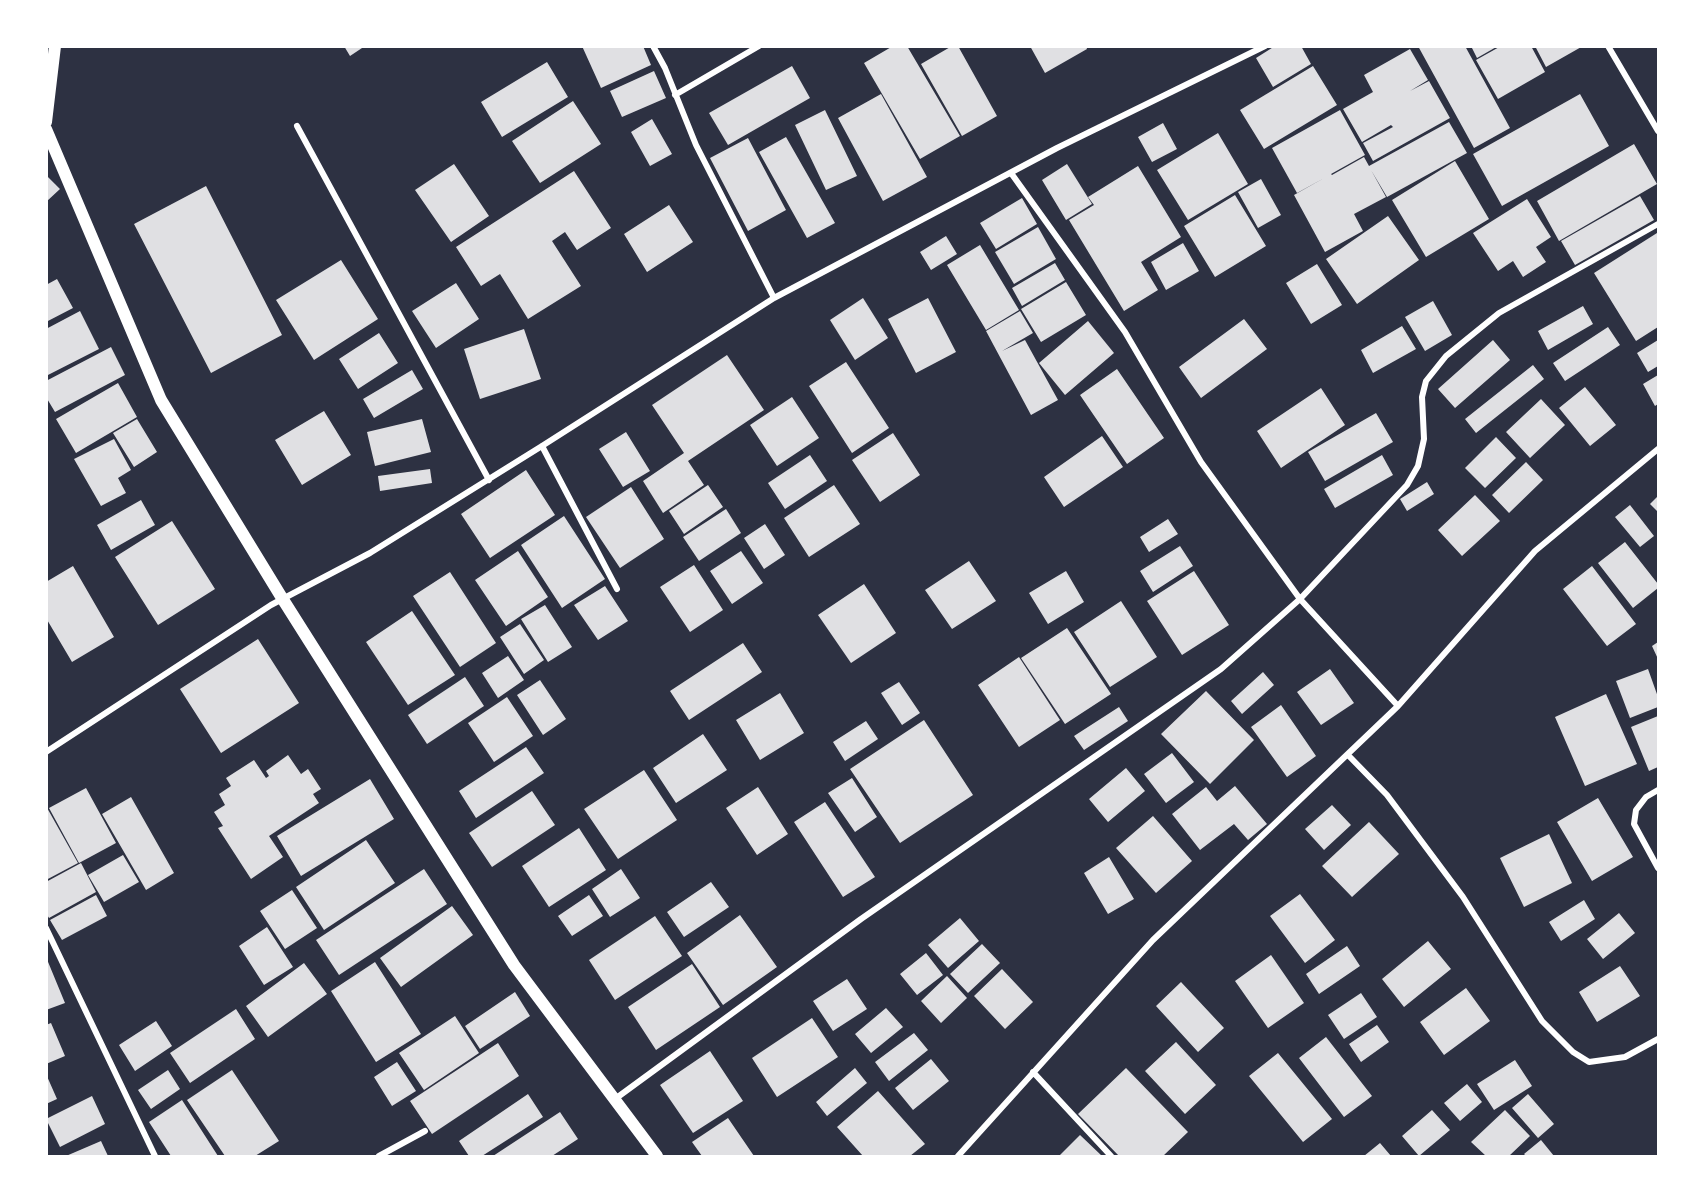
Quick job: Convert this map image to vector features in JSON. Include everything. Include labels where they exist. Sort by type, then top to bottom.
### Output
[{"type":"main road","points":[[46,122],[55,46]]},
{"type":"main road","points":[[46,129],[161,400],[282,598],[514,965],[657,1156]]},
{"type":"street","points":[[653,46],[665,68],[696,145],[774,298]]},
{"type":"street","points":[[675,95],[759,46]]},
{"type":"street","points":[[46,752],[282,598],[370,553],[774,298],[1011,173],[1265,46]]},
{"type":"street","points":[[1608,46],[1659,130]]},
{"type":"street","points":[[297,126],[489,480]]},
{"type":"street","points":[[1011,173],[1125,332],[1201,462],[1300,599],[1398,706]]},
{"type":"street","points":[[615,1100],[861,919],[1221,669],[1300,599],[1407,485],[1418,466],[1424,439],[1422,397],[1426,381],[1446,356],[1499,313],[1659,224]]},
{"type":"street","points":[[542,446],[617,589]]},
{"type":"street","points":[[958,1156],[1153,940],[1398,706],[1536,551],[1659,449]]},
{"type":"street","points":[[1348,755],[1387,795],[1463,897],[1542,1021],[1573,1052],[1589,1062],[1625,1057],[1659,1040]]},
{"type":"street","points":[[1659,790],[1646,797],[1636,810],[1634,824],[1659,867]]},
{"type":"street","points":[[46,928],[155,1156]]},
{"type":"street","points":[[1034,1072],[1111,1156]]},
{"type":"street","points":[[379,1156],[425,1131]]},
{"type":"building","points":[[344,46],[365,46],[350,56]]},
{"type":"building","points":[[582,46],[643,46],[651,65],[601,88]]},
{"type":"building","points":[[893,46],[907,46],[960,136],[920,159],[864,63]]},
{"type":"building","points":[[952,46],[958,46],[997,116],[962,136],[921,64]]},
{"type":"building","points":[[1030,46],[1086,46],[1087,49],[1045,73]]},
{"type":"building","points":[[1275,46],[1301,46],[1311,64],[1273,87],[1256,58]]},
{"type":"building","points":[[1418,46],[1465,46],[1510,128],[1474,148]]},
{"type":"building","points":[[1471,46],[1498,46],[1477,58]]},
{"type":"building","points":[[1501,46],[1531,46],[1545,72],[1498,99],[1476,60]]},
{"type":"building","points":[[1535,46],[1583,46],[1546,67]]},
{"type":"building","points":[[1410,49],[1428,80],[1410,91],[1429,81],[1450,118],[1373,161],[1363,143],[1393,127],[1391,125],[1362,142],[1343,109],[1373,92],[1364,75]]},
{"type":"building","points":[[547,62],[568,97],[502,137],[481,102]]},
{"type":"building","points":[[792,66],[810,98],[728,145],[709,113]]},
{"type":"building","points":[[1313,66],[1337,105],[1264,149],[1240,110]]},
{"type":"building","points":[[654,71],[666,98],[622,117],[610,91]]},
{"type":"building","points":[[881,94],[927,177],[883,201],[838,118]]},
{"type":"building","points":[[1580,94],[1609,146],[1502,206],[1473,154]]},
{"type":"building","points":[[573,101],[601,144],[540,183],[512,141]]},
{"type":"building","points":[[825,110],[857,176],[826,190],[795,125]]},
{"type":"building","points":[[1340,110],[1365,155],[1332,175],[1364,157],[1369,166],[1449,122],[1467,153],[1387,197],[1371,170],[1386,197],[1354,214],[1363,231],[1325,252],[1294,195],[1326,177],[1297,193],[1272,148]]},
{"type":"building","points":[[652,119],[672,154],[650,166],[631,132]]},
{"type":"building","points":[[1163,123],[1177,149],[1152,162],[1138,137]]},
{"type":"building","points":[[1218,133],[1248,184],[1188,220],[1157,170]]},
{"type":"building","points":[[786,137],[835,223],[807,238],[759,152]]},
{"type":"building","points":[[748,138],[786,210],[748,231],[710,158]]},
{"type":"building","points":[[1634,144],[1657,184],[1559,241],[1537,201]]},
{"type":"building","points":[[1455,161],[1489,219],[1426,257],[1392,200]]},
{"type":"building","points":[[454,164],[489,216],[451,242],[415,190]]},
{"type":"building","points":[[1067,164],[1092,204],[1066,220],[1042,180]]},
{"type":"building","points":[[1138,166],[1181,237],[1141,262],[1158,290],[1124,311],[1069,220],[1094,205],[1088,197]]},
{"type":"building","points":[[574,171],[611,228],[577,250],[565,232],[552,241],[581,286],[528,319],[500,274],[481,286],[456,247]]},
{"type":"building","points":[[46,175],[60,189],[46,202]]},
{"type":"building","points":[[1261,179],[1281,215],[1258,228],[1238,192]]},
{"type":"building","points":[[206,186],[282,335],[211,373],[134,224]]},
{"type":"building","points":[[1235,195],[1266,246],[1215,277],[1184,226]]},
{"type":"building","points":[[1640,196],[1654,220],[1575,265],[1561,241]]},
{"type":"building","points":[[1022,198],[1037,224],[996,249],[980,223]]},
{"type":"building","points":[[1527,199],[1551,237],[1536,247],[1546,262],[1523,277],[1513,261],[1498,271],[1473,233]]},
{"type":"building","points":[[669,205],[693,242],[647,272],[624,234]]},
{"type":"building","points":[[1388,216],[1419,260],[1357,304],[1326,259]]},
{"type":"building","points":[[1038,227],[1056,259],[1014,284],[995,252]]},
{"type":"building","points":[[1657,233],[1658,327],[1636,341],[1594,273]]},
{"type":"building","points":[[946,236],[957,254],[931,270],[920,252]]},
{"type":"building","points":[[1183,243],[1199,271],[1166,290],[1151,262]]},
{"type":"building","points":[[980,245],[1019,310],[986,330],[947,265]]},
{"type":"building","points":[[341,260],[378,319],[314,360],[276,300]]},
{"type":"building","points":[[1055,263],[1065,280],[1022,306],[1012,288]]},
{"type":"building","points":[[1317,264],[1342,305],[1311,324],[1286,283]]},
{"type":"building","points":[[57,279],[73,308],[46,322],[46,285]]},
{"type":"building","points":[[1066,282],[1086,315],[1041,342],[1021,309]]},
{"type":"building","points":[[456,283],[479,319],[436,348],[412,311]]},
{"type":"building","points":[[863,298],[888,338],[855,360],[830,320]]},
{"type":"building","points":[[928,298],[956,352],[916,373],[888,319]]},
{"type":"building","points":[[1433,301],[1452,335],[1425,351],[1405,317]]},
{"type":"building","points":[[1583,306],[1593,324],[1548,350],[1538,331]]},
{"type":"building","points":[[80,311],[99,349],[46,376],[46,329]]},
{"type":"building","points":[[1020,311],[1033,333],[1002,351],[1025,340],[1058,400],[1031,415],[986,331]]},
{"type":"building","points":[[1244,319],[1267,349],[1201,398],[1179,367]]},
{"type":"building","points":[[1088,321],[1114,353],[1065,395],[1039,363]]},
{"type":"building","points":[[1402,326],[1416,349],[1373,373],[1361,350]]},
{"type":"building","points":[[1608,327],[1620,345],[1565,381],[1553,363]]},
{"type":"building","points":[[524,329],[541,379],[480,399],[464,349]]},
{"type":"building","points":[[379,333],[398,363],[358,389],[339,359]]},
{"type":"building","points":[[1493,340],[1510,360],[1455,408],[1438,389]]},
{"type":"building","points":[[1658,340],[1658,366],[1648,372],[1637,353]]},
{"type":"building","points":[[111,347],[125,375],[55,412],[46,397],[46,381]]},
{"type":"building","points":[[727,355],[764,410],[688,461],[704,485],[663,513],[643,481],[684,453],[652,405]]},
{"type":"building","points":[[846,362],[889,428],[852,453],[809,386]]},
{"type":"building","points":[[1533,365],[1544,379],[1476,433],[1465,419]]},
{"type":"building","points":[[1117,369],[1164,438],[1127,464],[1080,395]]},
{"type":"building","points":[[412,370],[423,389],[374,418],[363,399]]},
{"type":"building","points":[[1658,375],[1658,404],[1655,406],[1643,384]]},
{"type":"building","points":[[118,383],[137,417],[76,453],[56,419]]},
{"type":"building","points":[[1585,387],[1616,425],[1590,446],[1559,408]]},
{"type":"building","points":[[1321,388],[1345,425],[1281,468],[1257,431]]},
{"type":"building","points":[[792,397],[819,438],[777,466],[750,425]]},
{"type":"building","points":[[1541,399],[1565,425],[1530,458],[1506,432]]},
{"type":"building","points":[[324,411],[351,455],[302,485],[275,440]]},
{"type":"building","points":[[1376,413],[1393,442],[1325,481],[1308,452]]},
{"type":"building","points":[[137,419],[157,452],[134,467],[113,433]]},
{"type":"building","points":[[422,419],[431,452],[375,466],[367,432]]},
{"type":"building","points":[[626,432],[650,471],[623,487],[599,449]]},
{"type":"building","points":[[893,433],[920,475],[880,502],[852,460]]},
{"type":"building","points":[[1102,436],[1123,467],[1064,507],[1044,477]]},
{"type":"building","points":[[1496,437],[1516,458],[1485,488],[1465,468]]},
{"type":"building","points":[[114,439],[131,470],[118,478],[126,493],[101,506],[74,459]]},
{"type":"building","points":[[810,455],[827,481],[785,509],[768,483]]},
{"type":"building","points":[[1382,455],[1393,475],[1335,508],[1324,489]]},
{"type":"building","points":[[1526,462],[1543,480],[1509,513],[1492,495]]},
{"type":"building","points":[[430,469],[432,483],[380,491],[378,476]]},
{"type":"building","points":[[526,470],[555,515],[490,558],[461,514]]},
{"type":"building","points":[[1427,482],[1434,494],[1407,511],[1400,499]]},
{"type":"building","points":[[708,485],[723,507],[684,534],[669,511]]},
{"type":"building","points":[[834,485],[860,524],[809,557],[784,518]]},
{"type":"building","points":[[631,487],[664,539],[620,568],[586,517]]},
{"type":"building","points":[[1475,495],[1500,521],[1462,556],[1438,530]]},
{"type":"building","points":[[1658,496],[1658,512],[1650,504]]},
{"type":"building","points":[[141,500],[155,525],[111,550],[97,525]]},
{"type":"building","points":[[1630,505],[1654,536],[1640,547],[1615,517]]},
{"type":"building","points":[[726,509],[741,533],[699,561],[683,537]]},
{"type":"building","points":[[564,516],[605,579],[562,608],[521,545]]},
{"type":"building","points":[[1168,519],[1178,534],[1149,552],[1140,537]]},
{"type":"building","points":[[172,521],[215,589],[158,625],[115,557]]},
{"type":"building","points":[[765,524],[785,555],[764,569],[744,538]]},
{"type":"building","points":[[1625,542],[1658,584],[1658,588],[1633,608],[1598,563]]},
{"type":"building","points":[[1180,546],[1193,566],[1153,592],[1140,571]]},
{"type":"building","points":[[518,551],[548,597],[506,626],[475,580]]},
{"type":"building","points":[[741,551],[763,583],[732,604],[710,571]]},
{"type":"building","points":[[969,561],[996,601],[952,629],[925,590]]},
{"type":"building","points":[[694,565],[723,610],[690,632],[660,587]]},
{"type":"building","points":[[73,566],[114,637],[72,662],[46,618],[46,582]]},
{"type":"building","points":[[1592,566],[1636,624],[1607,646],[1563,589]]},
{"type":"building","points":[[1066,571],[1084,602],[1048,624],[1029,593]]},
{"type":"building","points":[[1194,571],[1229,625],[1182,655],[1147,601]]},
{"type":"building","points":[[450,572],[496,643],[460,667],[413,596]]},
{"type":"building","points":[[864,584],[896,633],[851,663],[818,615]]},
{"type":"building","points":[[605,586],[628,621],[598,640],[574,605]]},
{"type":"building","points":[[1121,601],[1157,657],[1110,687],[1074,632]]},
{"type":"building","points":[[545,605],[572,647],[548,662],[521,619]]},
{"type":"building","points":[[412,611],[455,675],[408,705],[366,642]]},
{"type":"building","points":[[520,624],[544,660],[524,674],[500,637]]},
{"type":"building","points":[[1067,628],[1111,694],[1065,724],[1021,658]]},
{"type":"building","points":[[258,639],[299,703],[221,753],[180,689]]},
{"type":"building","points":[[1658,642],[1658,659],[1652,646]]},
{"type":"building","points":[[743,643],[762,672],[689,720],[670,691]]},
{"type":"building","points":[[508,656],[524,680],[498,698],[482,673]]},
{"type":"building","points":[[1019,657],[1060,720],[1019,747],[978,685]]},
{"type":"building","points":[[1330,669],[1354,703],[1321,725],[1297,692]]},
{"type":"building","points":[[1648,669],[1658,697],[1658,707],[1630,718],[1616,681]]},
{"type":"building","points":[[1263,672],[1274,685],[1242,714],[1231,701]]},
{"type":"building","points":[[465,677],[484,706],[427,744],[408,715]]},
{"type":"building","points":[[540,680],[566,719],[543,735],[517,695]]},
{"type":"building","points":[[899,682],[920,713],[902,725],[881,693]]},
{"type":"building","points":[[1206,691],[1254,740],[1210,784],[1161,734]]},
{"type":"building","points":[[780,693],[804,733],[760,760],[736,720]]},
{"type":"building","points":[[1606,694],[1637,764],[1585,786],[1555,717]]},
{"type":"building","points":[[507,697],[533,736],[494,762],[468,723]]},
{"type":"building","points":[[1281,705],[1316,756],[1287,777],[1251,727]]},
{"type":"building","points":[[1119,707],[1128,721],[1084,750],[1074,736]]},
{"type":"building","points":[[1658,716],[1658,767],[1649,771],[1631,727]]},
{"type":"building","points":[[924,720],[973,795],[900,843],[850,769]]},
{"type":"building","points":[[866,721],[878,739],[845,761],[833,742]]},
{"type":"building","points":[[703,734],[727,770],[676,803],[653,768]]},
{"type":"building","points":[[526,747],[544,773],[476,818],[459,791]]},
{"type":"building","points":[[1172,753],[1194,782],[1166,803],[1144,774]]},
{"type":"building","points":[[288,755],[301,774],[308,769],[321,789],[313,794],[319,803],[269,836],[283,857],[251,879],[218,828],[223,826],[214,812],[225,805],[219,794],[231,786],[226,778],[254,760],[266,778],[269,776],[266,771]]},
{"type":"building","points":[[1126,768],[1145,791],[1108,822],[1089,799]]},
{"type":"building","points":[[644,770],[677,820],[618,859],[584,809]]},
{"type":"building","points":[[852,778],[877,817],[855,832],[828,793]]},
{"type":"building","points":[[370,779],[394,819],[301,876],[277,836]]},
{"type":"building","points":[[1235,786],[1267,824],[1248,840],[1234,824],[1200,850],[1172,814],[1206,787],[1217,801]]},
{"type":"building","points":[[758,787],[788,834],[757,855],[726,808]]},
{"type":"building","points":[[86,788],[116,843],[79,863],[49,808]]},
{"type":"building","points":[[532,791],[555,825],[492,867],[469,833]]},
{"type":"building","points":[[131,797],[174,873],[146,890],[102,814]]},
{"type":"building","points":[[1598,798],[1633,857],[1592,881],[1557,822]]},
{"type":"building","points":[[825,802],[875,877],[843,897],[794,822]]},
{"type":"building","points":[[1332,805],[1351,825],[1324,850],[1305,829]]},
{"type":"building","points":[[46,806],[78,863],[46,880]]},
{"type":"building","points":[[1153,816],[1192,861],[1156,893],[1116,848]]},
{"type":"building","points":[[1369,822],[1399,854],[1352,897],[1322,866]]},
{"type":"building","points":[[579,828],[606,870],[549,907],[522,866]]},
{"type":"building","points":[[1549,834],[1572,883],[1524,907],[1500,858]]},
{"type":"building","points":[[366,840],[395,883],[324,930],[296,887]]},
{"type":"building","points":[[123,855],[139,882],[104,902],[88,875]]},
{"type":"building","points":[[1109,857],[1134,899],[1108,914],[1084,873]]},
{"type":"building","points":[[81,863],[96,892],[49,918],[46,913],[46,882]]},
{"type":"building","points":[[424,869],[447,904],[339,975],[316,940]]},
{"type":"building","points":[[621,869],[640,898],[610,917],[592,889]]},
{"type":"building","points":[[711,882],[729,907],[684,937],[667,912]]},
{"type":"building","points":[[292,890],[317,928],[285,949],[260,911]]},
{"type":"building","points":[[1300,894],[1335,940],[1305,963],[1270,916]]},
{"type":"building","points":[[96,895],[107,916],[62,940],[50,920]]},
{"type":"building","points":[[589,895],[603,916],[572,936],[558,916]]},
{"type":"building","points":[[1584,900],[1595,919],[1561,941],[1549,922]]},
{"type":"building","points":[[452,906],[473,935],[401,987],[380,958]]},
{"type":"building","points":[[1619,913],[1635,933],[1603,959],[1587,939]]},
{"type":"building","points":[[740,915],[777,967],[723,1005],[687,953]]},
{"type":"building","points":[[655,916],[682,956],[615,1000],[589,960]]},
{"type":"building","points":[[960,918],[979,941],[948,968],[928,945]]},
{"type":"building","points":[[267,927],[293,967],[264,985],[239,946]]},
{"type":"building","points":[[1428,941],[1451,969],[1404,1007],[1382,979]]},
{"type":"building","points":[[982,944],[1000,963],[968,993],[950,974]]},
{"type":"building","points":[[1347,946],[1360,966],[1319,994],[1306,974]]},
{"type":"building","points":[[926,953],[943,975],[917,995],[900,974]]},
{"type":"building","points":[[1271,955],[1304,1003],[1268,1028],[1235,981]]},
{"type":"building","points":[[46,957],[65,1003],[46,1010]]},
{"type":"building","points":[[375,962],[421,1034],[376,1062],[331,991]]},
{"type":"building","points":[[304,963],[327,994],[268,1037],[246,1006]]},
{"type":"building","points":[[692,964],[720,1007],[656,1050],[628,1007]]},
{"type":"building","points":[[1620,966],[1640,996],[1597,1022],[1579,992]]},
{"type":"building","points":[[1002,969],[1033,1002],[1005,1029],[974,996]]},
{"type":"building","points":[[947,976],[967,998],[941,1023],[921,1001]]},
{"type":"building","points":[[847,979],[867,1009],[833,1031],[813,1001]]},
{"type":"building","points":[[1181,982],[1224,1028],[1198,1052],[1156,1006]]},
{"type":"building","points":[[1466,988],[1490,1021],[1444,1055],[1420,1022]]},
{"type":"building","points":[[515,992],[530,1016],[480,1049],[465,1026]]},
{"type":"building","points":[[1361,993],[1377,1017],[1344,1039],[1328,1015]]},
{"type":"building","points":[[886,1008],[903,1027],[871,1053],[855,1034]]},
{"type":"building","points":[[236,1009],[255,1039],[190,1083],[170,1053]]},
{"type":"building","points":[[455,1016],[479,1053],[424,1090],[399,1053]]},
{"type":"building","points":[[812,1018],[838,1057],[777,1097],[752,1058]]},
{"type":"building","points":[[156,1021],[172,1046],[135,1071],[119,1045]]},
{"type":"building","points":[[51,1023],[65,1056],[46,1064],[46,1025]]},
{"type":"building","points":[[1377,1025],[1389,1042],[1361,1062],[1349,1044]]},
{"type":"building","points":[[914,1033],[928,1050],[889,1081],[875,1062]]},
{"type":"building","points":[[1326,1037],[1372,1096],[1344,1117],[1299,1058]]},
{"type":"building","points":[[1176,1042],[1216,1085],[1185,1114],[1145,1071]]},
{"type":"building","points":[[498,1043],[519,1076],[432,1134],[410,1101]]},
{"type":"building","points":[[710,1051],[743,1101],[693,1133],[660,1085]]},
{"type":"building","points":[[1278,1053],[1332,1119],[1303,1142],[1249,1076]]},
{"type":"building","points":[[931,1059],[949,1081],[913,1110],[895,1088]]},
{"type":"building","points":[[1515,1060],[1532,1086],[1494,1110],[1477,1084]]},
{"type":"building","points":[[397,1062],[416,1091],[392,1106],[374,1077]]},
{"type":"building","points":[[855,1068],[867,1083],[827,1116],[816,1102]]},
{"type":"building","points":[[1126,1068],[1188,1132],[1163,1156],[1119,1156],[1078,1114]]},
{"type":"building","points":[[168,1070],[180,1089],[151,1109],[138,1090]]},
{"type":"building","points":[[232,1070],[279,1141],[255,1156],[225,1156],[187,1100]]},
{"type":"building","points":[[46,1074],[57,1099],[46,1104]]},
{"type":"building","points":[[1467,1084],[1482,1102],[1460,1121],[1444,1103]]},
{"type":"building","points":[[878,1091],[925,1144],[910,1156],[863,1156],[837,1127]]},
{"type":"building","points":[[528,1094],[543,1117],[482,1156],[469,1156],[459,1141]]},
{"type":"building","points":[[1528,1094],[1554,1124],[1538,1138],[1512,1108]]},
{"type":"building","points":[[92,1096],[105,1124],[60,1147],[46,1119]]},
{"type":"building","points":[[182,1100],[218,1156],[171,1156],[149,1122]]},
{"type":"building","points":[[1432,1110],[1450,1130],[1419,1156],[1402,1136]]},
{"type":"building","points":[[1505,1110],[1530,1136],[1509,1156],[1486,1156],[1471,1142]]},
{"type":"building","points":[[560,1112],[578,1139],[552,1156],[493,1156]]},
{"type":"building","points":[[728,1118],[754,1156],[702,1156],[692,1142]]},
{"type":"building","points":[[1080,1135],[1102,1156],[1059,1156]]},
{"type":"building","points":[[1541,1140],[1554,1156],[1526,1156],[1524,1154]]},
{"type":"building","points":[[101,1141],[108,1156],[66,1156]]},
{"type":"building","points":[[1380,1143],[1391,1156],[1364,1156]]}]
